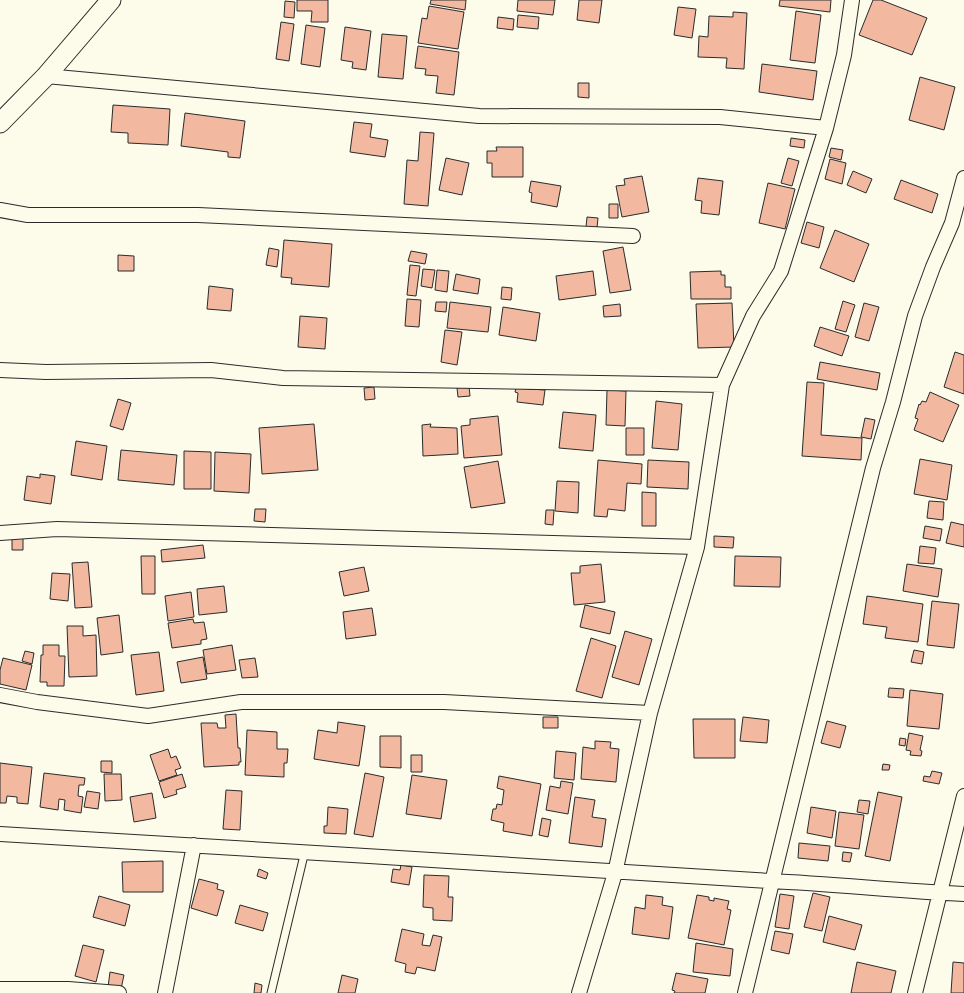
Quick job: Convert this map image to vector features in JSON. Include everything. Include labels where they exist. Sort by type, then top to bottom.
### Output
[{"type":"street","points":[[0,123],[46,76],[110,0]]},
{"type":"street","points":[[579,993],[616,873],[650,712],[697,547],[722,385],[753,316],[780,271],[826,128],[844,55],[852,0]]},
{"type":"street","points":[[46,76],[479,116],[720,117],[826,128]]},
{"type":"street","points":[[745,993],[872,468],[893,402],[915,316],[952,223],[964,178]]},
{"type":"street","points":[[0,210],[28,215],[198,215],[633,236]]},
{"type":"street","points":[[0,370],[46,372],[211,370],[283,378],[722,385]]},
{"type":"street","points":[[0,533],[57,529],[697,547]]},
{"type":"street","points":[[0,695],[36,702],[148,716],[241,702],[444,702],[650,712]]},
{"type":"street","points":[[915,993],[964,796]]},
{"type":"street","points":[[0,834],[964,894]]},
{"type":"street","points":[[165,993],[194,845]]},
{"type":"street","points":[[0,989],[68,989],[119,993]]},
{"type":"lane","points":[[271,993],[305,852]]},
{"type":"building","points":[[297,0],[328,0],[328,22],[311,22],[312,11],[297,11]]},
{"type":"building","points":[[431,0],[466,0],[465,10],[430,4]]},
{"type":"building","points":[[518,0],[555,0],[553,15],[517,11]]},
{"type":"building","points":[[579,0],[602,0],[599,23],[577,20]]},
{"type":"building","points":[[780,0],[831,0],[830,12],[779,6]]},
{"type":"building","points":[[873,0],[881,0],[927,18],[912,55],[859,35]]},
{"type":"building","points":[[285,1],[295,2],[294,18],[284,17]]},
{"type":"building","points":[[429,6],[464,12],[458,49],[418,43],[422,18],[427,19]]},
{"type":"building","points":[[678,7],[696,9],[692,38],[674,35]]},
{"type":"building","points":[[796,11],[821,15],[815,63],[790,60]]},
{"type":"building","points":[[733,12],[747,13],[744,69],[726,68],[727,58],[698,57],[699,36],[708,37],[709,16],[733,17]]},
{"type":"building","points":[[518,15],[539,17],[538,29],[517,27]]},
{"type":"building","points":[[498,17],[514,19],[513,30],[497,28]]},
{"type":"building","points":[[281,22],[294,24],[289,61],[276,59]]},
{"type":"building","points":[[306,25],[325,28],[320,67],[301,64]]},
{"type":"building","points":[[345,27],[371,31],[366,70],[352,68],[353,62],[341,60]]},
{"type":"building","points":[[382,34],[407,36],[403,79],[378,77]]},
{"type":"building","points":[[418,46],[459,52],[454,95],[436,93],[438,76],[425,75],[426,69],[415,68]]},
{"type":"building","points":[[762,64],[817,71],[813,100],[759,92]]},
{"type":"building","points":[[920,77],[955,87],[944,130],[909,120]]},
{"type":"building","points":[[578,83],[589,83],[589,98],[578,97]]},
{"type":"building","points":[[113,105],[170,109],[168,145],[128,143],[128,133],[111,132]]},
{"type":"building","points":[[185,113],[245,121],[240,158],[228,157],[228,152],[181,146]]},
{"type":"building","points":[[354,122],[372,124],[370,137],[388,140],[385,157],[350,152]]},
{"type":"building","points":[[420,132],[434,133],[428,206],[404,204],[407,160],[418,161]]},
{"type":"building","points":[[791,138],[805,140],[804,148],[790,146]]},
{"type":"building","points":[[496,147],[523,147],[523,177],[492,177],[492,163],[487,163],[487,151],[497,151]]},
{"type":"building","points":[[831,148],[843,150],[841,160],[829,157]]},
{"type":"building","points":[[446,158],[469,163],[462,195],[439,190]]},
{"type":"building","points":[[788,158],[799,161],[792,186],[781,183]]},
{"type":"building","points":[[830,159],[846,163],[842,184],[825,179]]},
{"type":"building","points":[[853,171],[872,179],[866,193],[847,185]]},
{"type":"building","points":[[642,176],[649,212],[622,217],[616,186],[625,185],[624,179]]},
{"type":"building","points":[[698,178],[723,181],[719,215],[701,213],[702,201],[695,200]]},
{"type":"building","points":[[901,180],[938,194],[932,213],[894,199]]},
{"type":"building","points":[[531,181],[561,186],[557,207],[531,202],[532,193],[529,192]]},
{"type":"building","points":[[768,183],[795,189],[785,229],[759,223]]},
{"type":"building","points":[[609,204],[618,204],[618,218],[609,218]]},
{"type":"building","points":[[587,217],[598,218],[597,228],[586,227]]},
{"type":"building","points":[[807,222],[824,227],[819,248],[801,243]]},
{"type":"building","points":[[835,230],[869,244],[854,282],[820,268]]},
{"type":"building","points":[[284,240],[332,244],[329,287],[291,284],[292,278],[281,277]]},
{"type":"building","points":[[623,247],[631,290],[610,293],[603,251]]},
{"type":"building","points":[[269,248],[279,250],[277,267],[266,265]]},
{"type":"building","points":[[411,251],[427,254],[425,264],[408,261]]},
{"type":"building","points":[[118,255],[134,256],[134,271],[118,271]]},
{"type":"building","points":[[410,265],[420,266],[416,296],[407,295]]},
{"type":"building","points":[[423,269],[435,270],[432,288],[421,286]]},
{"type":"building","points":[[437,270],[449,271],[447,292],[435,290]]},
{"type":"building","points":[[593,271],[596,295],[559,300],[556,276]]},
{"type":"building","points":[[721,271],[721,275],[725,275],[725,287],[731,287],[731,299],[691,299],[690,272]]},
{"type":"building","points":[[456,274],[480,279],[478,294],[453,290]]},
{"type":"building","points":[[209,286],[233,289],[231,311],[207,309]]},
{"type":"building","points":[[502,287],[512,288],[511,300],[501,299]]},
{"type":"building","points":[[407,299],[421,300],[419,327],[405,326]]},
{"type":"building","points":[[843,301],[855,305],[846,332],[835,329]]},
{"type":"building","points":[[436,302],[447,302],[446,312],[435,311]]},
{"type":"building","points":[[450,302],[491,307],[488,332],[447,328]]},
{"type":"building","points":[[732,303],[734,347],[698,348],[696,304]]},
{"type":"building","points":[[864,303],[879,307],[869,341],[855,337]]},
{"type":"building","points":[[620,304],[621,316],[604,317],[603,306]]},
{"type":"building","points":[[503,307],[540,313],[536,341],[499,335]]},
{"type":"building","points":[[300,316],[327,318],[325,349],[298,347]]},
{"type":"building","points":[[820,327],[849,336],[842,356],[814,346]]},
{"type":"building","points":[[445,330],[462,332],[457,365],[441,362]]},
{"type":"building","points":[[955,352],[964,355],[964,394],[944,387]]},
{"type":"building","points":[[820,362],[880,373],[877,390],[817,379]]},
{"type":"building","points":[[807,382],[824,383],[821,435],[862,438],[861,460],[802,456]]},
{"type":"building","points":[[469,386],[470,396],[458,397],[457,388]]},
{"type":"building","points":[[374,387],[375,399],[365,400],[364,388]]},
{"type":"building","points":[[516,388],[545,390],[543,405],[517,402],[518,393],[515,392]]},
{"type":"building","points":[[607,390],[626,391],[625,426],[606,425]]},
{"type":"building","points":[[930,392],[959,405],[943,442],[914,430],[918,419],[915,418],[919,404],[922,401],[926,402]]},
{"type":"building","points":[[118,399],[131,403],[123,430],[110,426]]},
{"type":"building","points":[[656,401],[682,404],[678,450],[652,448]]},
{"type":"building","points":[[563,412],[596,415],[593,451],[559,448]]},
{"type":"building","points":[[498,416],[502,455],[464,458],[461,426],[470,425],[470,419]]},
{"type":"building","points":[[865,418],[875,420],[871,439],[861,437]]},
{"type":"building","points":[[314,424],[318,470],[262,474],[259,428]]},
{"type":"building","points":[[431,424],[430,427],[457,428],[458,454],[423,456],[422,425]]},
{"type":"building","points":[[626,428],[644,428],[644,455],[626,455]]},
{"type":"building","points":[[76,441],[107,446],[102,480],[71,475]]},
{"type":"building","points":[[121,450],[177,455],[174,485],[118,480]]},
{"type":"building","points":[[184,451],[211,452],[211,489],[184,489]]},
{"type":"building","points":[[215,452],[251,454],[249,493],[214,491]]},
{"type":"building","points":[[920,459],[952,465],[947,500],[914,494]]},
{"type":"building","points":[[598,460],[642,464],[641,484],[627,483],[625,511],[608,509],[607,517],[594,516]]},
{"type":"building","points":[[648,460],[689,462],[688,489],[647,487]]},
{"type":"building","points":[[498,461],[505,503],[471,508],[464,467]]},
{"type":"building","points":[[40,474],[55,476],[51,504],[24,500],[27,476],[40,478]]},
{"type":"building","points":[[557,481],[579,482],[578,513],[555,511]]},
{"type":"building","points":[[642,492],[656,493],[656,526],[642,526]]},
{"type":"building","points":[[929,501],[944,502],[943,520],[927,518]]},
{"type":"building","points":[[255,509],[266,509],[265,522],[254,521]]},
{"type":"building","points":[[546,510],[554,510],[553,525],[545,524]]},
{"type":"building","points":[[951,522],[964,525],[964,547],[946,543]]},
{"type":"building","points":[[925,526],[942,529],[940,541],[923,538]]},
{"type":"building","points":[[12,536],[23,536],[23,550],[12,550]]},
{"type":"building","points":[[714,536],[734,537],[733,548],[714,547]]},
{"type":"building","points":[[203,545],[205,558],[162,562],[161,550]]},
{"type":"building","points":[[920,546],[936,548],[934,564],[918,563]]},
{"type":"building","points":[[141,556],[155,556],[155,594],[142,594]]},
{"type":"building","points":[[735,556],[781,557],[780,587],[734,586]]},
{"type":"building","points":[[88,562],[92,607],[75,608],[72,563]]},
{"type":"building","points":[[601,564],[605,602],[574,605],[571,573],[580,573],[580,566]]},
{"type":"building","points":[[907,564],[942,569],[938,597],[903,591]]},
{"type":"building","points":[[364,567],[369,591],[344,596],[339,572]]},
{"type":"building","points":[[52,573],[70,574],[68,601],[50,599]]},
{"type":"building","points":[[224,586],[227,612],[199,615],[197,589]]},
{"type":"building","points":[[191,592],[194,617],[168,621],[165,596]]},
{"type":"building","points":[[867,596],[923,604],[918,642],[885,638],[887,627],[863,624]]},
{"type":"building","points":[[932,601],[959,604],[954,648],[927,645]]},
{"type":"building","points":[[585,605],[615,612],[610,634],[580,627]]},
{"type":"building","points":[[372,608],[376,635],[346,639],[343,612]]},
{"type":"building","points":[[119,615],[123,652],[101,655],[97,618]]},
{"type":"building","points":[[193,619],[194,623],[204,622],[207,639],[201,640],[201,644],[172,648],[168,623]]},
{"type":"building","points":[[67,626],[83,626],[83,636],[96,635],[97,676],[69,677]]},
{"type":"building","points":[[625,631],[652,639],[639,685],[612,677]]},
{"type":"building","points":[[591,638],[616,646],[602,698],[576,691]]},
{"type":"building","points":[[43,645],[59,645],[59,656],[65,656],[64,686],[47,686],[47,682],[40,682]]},
{"type":"building","points":[[232,645],[236,670],[207,674],[203,650]]},
{"type":"building","points":[[914,650],[924,652],[922,664],[911,662]]},
{"type":"building","points":[[25,651],[34,653],[32,664],[22,661]]},
{"type":"building","points":[[159,652],[164,691],[136,695],[131,655]]},
{"type":"building","points":[[203,657],[207,679],[181,683],[177,662]]},
{"type":"building","points":[[3,658],[32,665],[26,690],[0,684],[0,670]]},
{"type":"building","points":[[255,658],[258,677],[242,678],[239,660]]},
{"type":"building","points":[[889,688],[904,689],[903,698],[888,697]]},
{"type":"building","points":[[910,690],[943,694],[939,729],[907,726]]},
{"type":"building","points":[[236,714],[238,748],[240,748],[241,762],[239,762],[239,765],[204,767],[201,723],[217,723],[218,728],[226,728],[225,715]]},
{"type":"building","points":[[543,717],[558,717],[558,728],[543,728]]},
{"type":"building","points":[[743,717],[769,720],[767,743],[740,741]]},
{"type":"building","points":[[693,719],[735,719],[735,758],[694,758]]},
{"type":"building","points":[[827,721],[846,726],[840,748],[821,743]]},
{"type":"building","points":[[338,722],[365,726],[359,766],[314,759],[318,730],[337,733]]},
{"type":"building","points":[[247,730],[277,732],[277,749],[288,749],[287,763],[284,763],[284,777],[245,775]]},
{"type":"building","points":[[909,733],[923,736],[920,750],[922,751],[921,756],[910,755],[911,751],[906,750]]},
{"type":"building","points":[[380,736],[401,736],[401,768],[380,767]]},
{"type":"building","points":[[900,738],[906,739],[905,746],[899,745]]},
{"type":"building","points":[[595,741],[611,742],[610,748],[619,749],[616,782],[581,779],[583,747],[595,749]]},
{"type":"building","points":[[168,749],[171,758],[176,756],[181,768],[175,770],[177,775],[159,781],[150,755]]},
{"type":"building","points":[[556,751],[576,753],[574,780],[554,778]]},
{"type":"building","points":[[411,755],[422,755],[422,772],[411,772]]},
{"type":"building","points":[[101,761],[112,761],[112,773],[101,772]]},
{"type":"building","points":[[0,763],[32,767],[28,804],[17,803],[17,797],[7,796],[6,803],[0,803]]},
{"type":"building","points":[[883,764],[890,765],[889,770],[882,770]]},
{"type":"building","points":[[932,771],[942,773],[939,784],[923,781],[924,776],[930,777]]},
{"type":"building","points":[[44,773],[85,778],[84,785],[79,785],[78,796],[83,797],[81,813],[64,810],[65,800],[59,799],[58,810],[40,807]]},
{"type":"building","points":[[365,773],[384,777],[373,837],[354,834]]},
{"type":"building","points":[[104,774],[121,774],[122,800],[105,801]]},
{"type":"building","points":[[182,774],[186,787],[176,790],[177,794],[164,798],[159,782]]},
{"type":"building","points":[[412,775],[447,780],[441,819],[406,814]]},
{"type":"building","points":[[499,776],[541,784],[532,836],[503,831],[504,823],[491,820],[493,809],[496,809],[497,804],[502,805],[504,790],[497,788]]},
{"type":"building","points":[[561,781],[573,783],[568,814],[546,810],[550,786],[560,788]]},
{"type":"building","points":[[226,790],[242,791],[240,830],[223,829]]},
{"type":"building","points":[[87,791],[100,793],[98,809],[84,807]]},
{"type":"building","points":[[878,792],[902,797],[890,861],[865,856]]},
{"type":"building","points":[[152,793],[156,818],[134,822],[130,797]]},
{"type":"building","points":[[575,797],[595,800],[592,817],[606,819],[602,847],[569,843]]},
{"type":"building","points":[[859,800],[870,801],[868,814],[857,812]]},
{"type":"building","points":[[328,807],[348,809],[346,834],[324,833],[324,826],[327,826]]},
{"type":"building","points":[[811,807],[836,811],[832,838],[807,833]]},
{"type":"building","points":[[839,812],[864,815],[859,849],[835,846]]},
{"type":"building","points":[[542,818],[551,820],[548,837],[539,835]]},
{"type":"building","points":[[799,843],[830,846],[828,861],[798,858]]},
{"type":"building","points":[[843,852],[852,853],[850,862],[842,861]]},
{"type":"building","points":[[163,861],[163,892],[123,892],[122,862]]},
{"type":"building","points":[[401,865],[412,867],[409,885],[391,882],[393,869],[400,870]]},
{"type":"building","points":[[259,869],[268,873],[266,879],[257,876]]},
{"type":"building","points":[[424,875],[449,876],[448,897],[453,897],[452,921],[433,920],[433,908],[423,907]]},
{"type":"building","points":[[199,879],[218,884],[217,889],[224,891],[217,916],[191,908]]},
{"type":"building","points":[[813,893],[830,897],[822,931],[804,927]]},
{"type":"building","points":[[780,894],[794,896],[789,929],[775,927]]},
{"type":"building","points":[[646,895],[663,897],[662,905],[673,907],[669,939],[632,934],[635,907],[645,909]]},
{"type":"building","points":[[697,895],[709,897],[709,900],[714,901],[714,898],[729,901],[727,909],[731,910],[724,945],[688,938]]},
{"type":"building","points":[[99,896],[130,905],[125,926],[93,917]]},
{"type":"building","points":[[240,905],[268,913],[263,931],[235,923]]},
{"type":"building","points":[[829,916],[862,925],[855,950],[823,942]]},
{"type":"building","points":[[402,929],[424,934],[422,945],[430,946],[433,935],[442,937],[435,971],[417,967],[415,974],[405,972],[406,964],[395,961]]},
{"type":"building","points":[[775,931],[793,934],[789,954],[771,950]]},
{"type":"building","points":[[696,943],[733,949],[730,976],[693,972]]},
{"type":"building","points":[[83,945],[104,950],[96,982],[75,976]]},
{"type":"building","points":[[857,962],[896,971],[891,993],[851,993]]},
{"type":"building","points":[[953,962],[964,963],[964,993],[951,993]]},
{"type":"building","points":[[110,972],[124,975],[121,989],[108,987]]},
{"type":"building","points":[[676,973],[708,979],[705,993],[674,993],[675,991],[672,990]]},
{"type":"building","points":[[342,975],[358,979],[355,993],[338,993]]},
{"type":"building","points":[[255,983],[262,985],[261,993],[254,993]]}]
